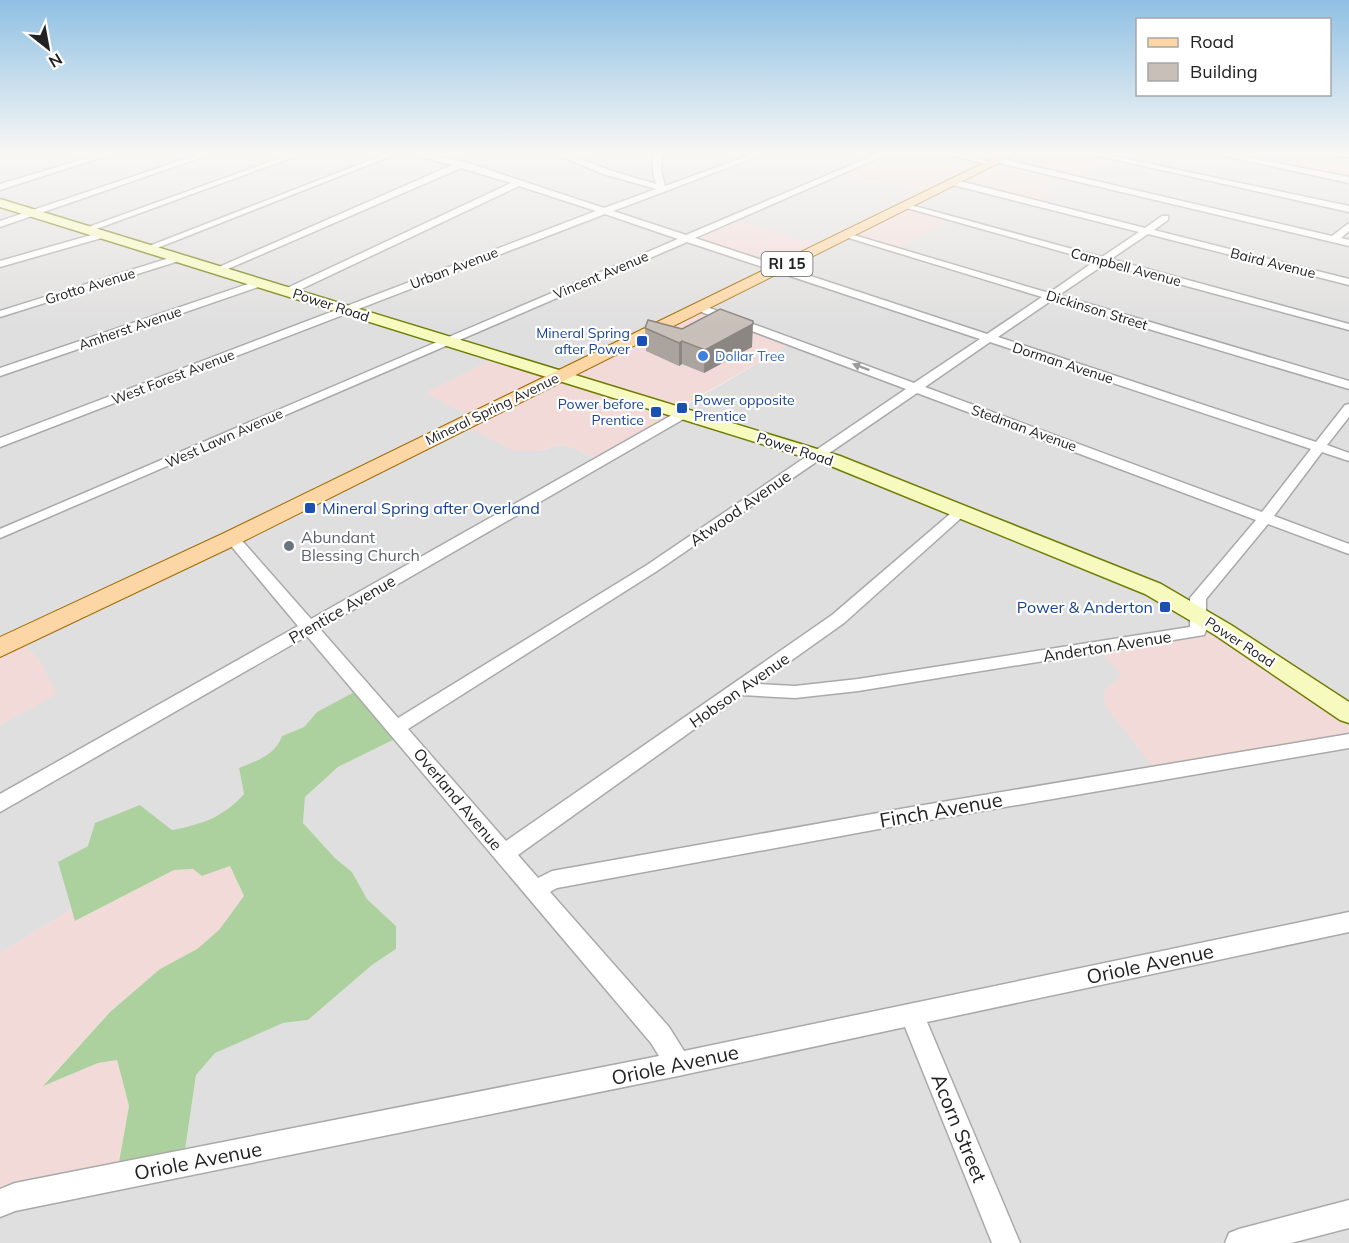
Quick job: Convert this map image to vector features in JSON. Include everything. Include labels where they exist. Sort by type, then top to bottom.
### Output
[{"type":"main road","name":"Power Road","points":[[23,210],[816,455],[1117,573],[1173,600],[1198,614],[1349,714]]},
{"type":"main road","name":"Mineral Spring Avenue","points":[[0,648],[232,538],[896,210]]},
{"type":"street","points":[[0,224],[42,210]]},
{"type":"street","points":[[85,230],[141,210]]},
{"type":"street","points":[[149,248],[247,210]]},
{"type":"street","points":[[217,270],[356,210]]},
{"type":"street","points":[[289,291],[461,210]]},
{"type":"street","name":"Dorman Avenue","points":[[601,210],[1349,457]]},
{"type":"street","name":"Vincent Avenue","points":[[447,341],[752,210]]},
{"type":"street","name":"Campbell Avenue","points":[[919,210],[1349,327]]},
{"type":"street","name":"Baird Avenue","points":[[1062,210],[1349,282]]},
{"type":"street","points":[[1206,210],[1349,243]]},
{"type":"street","name":"Urban Avenue","points":[[346,310],[604,211]]},
{"type":"street","name":"Atwood Avenue","points":[[397,727],[652,568],[1165,218]]},
{"type":"street","points":[[1334,239],[1349,226]]},
{"type":"street","points":[[0,264],[102,235]]},
{"type":"street","name":"Dickinson Street","points":[[844,235],[1349,385]]},
{"type":"street","name":"Grotto Avenue","points":[[0,314],[179,258]]},
{"type":"street","name":"Amherst Avenue","points":[[0,372],[260,283]]},
{"type":"street","name":"Stedman Avenue","points":[[700,308],[1349,549]]},
{"type":"street","name":"West Forest Avenue","points":[[0,443],[346,310]]},
{"type":"street","name":"West Lawn Avenue","points":[[0,534],[447,341]]},
{"type":"street","name":"Anderton Avenue","points":[[741,688],[795,692],[858,685],[1198,631],[1198,598],[1265,518],[1349,408]]},
{"type":"street","name":"Prentice Avenue","points":[[0,804],[683,414]]},
{"type":"street","name":"Hobson Avenue","points":[[504,854],[838,619],[962,511]]},
{"type":"street","name":"Overland Avenue","points":[[232,538],[660,1035],[678,1064]]},
{"type":"street","name":"Finch Avenue","points":[[536,890],[552,880],[906,816],[1349,741]]},
{"type":"street","name":"Oriole Avenue","points":[[0,1203],[26,1195],[678,1064],[1349,922]]},
{"type":"street","name":"Acorn Street","points":[[912,1014],[1006,1243]]},
{"type":"street","points":[[1239,1243],[1349,1214]]},
{"type":"shaded area","points":[[0,210],[1349,210],[1349,714],[1192,626],[1174,631],[1104,692],[1349,739],[1349,1243],[0,1243],[0,1198],[184,1157],[196,1075],[215,1052],[283,1023],[308,1020],[372,965],[396,949],[396,926],[367,899],[352,872],[335,858],[303,823],[305,797],[338,767],[399,737],[317,712],[304,727],[282,736],[278,748],[269,755],[239,768],[244,794],[230,810],[192,827],[172,830],[140,805],[88,846],[59,862],[72,909],[0,953],[0,725],[56,693],[0,637]],"holes":[[[793,342],[595,459],[574,448],[560,445],[539,451],[470,416]]]},
{"type":"shaded area","points":[[894,210],[916,210],[949,220],[896,250],[845,233]]},
{"type":"shaded area","points":[[728,219],[821,245],[776,267],[684,236]]},
{"type":"shaded area","points":[[696,307],[794,342],[675,410],[680,413],[595,459],[574,448],[560,445],[539,451],[514,451],[461,424],[470,416],[425,393],[497,357],[555,374]]},
{"type":"shaded area","points":[[1197,616],[1349,714],[1349,739],[1156,771],[1105,705],[1104,692],[1121,675],[1096,645],[1192,626]]},
{"type":"shaded area","points":[[0,637],[8,643],[18,640],[39,659],[57,694],[0,725]]},
{"type":"shaded area","points":[[230,866],[244,896],[219,930],[197,949],[160,969],[110,1012],[44,1084],[98,1063],[117,1060],[129,1106],[117,1173],[0,1199],[0,953],[72,909],[76,921],[174,870],[193,869],[202,876]]},
{"type":"green space","points":[[360,689],[399,737],[338,767],[305,797],[303,823],[335,858],[352,872],[367,899],[396,926],[396,949],[372,965],[308,1020],[283,1023],[215,1053],[196,1075],[184,1157],[117,1173],[129,1106],[117,1060],[98,1063],[43,1086],[110,1012],[160,969],[197,949],[219,930],[244,896],[230,866],[202,876],[193,869],[174,870],[75,921],[58,862],[88,846],[95,823],[140,805],[172,830],[203,822],[221,814],[244,794],[239,768],[270,753],[282,736],[304,727],[317,712]]},
{"type":"building","points":[[720,309],[753,321],[753,324],[705,350],[682,341],[679,343],[645,328],[648,320],[682,329]]},
{"type":"place","name":"Mineral Spring after Power","points":[[642,341]]},
{"type":"place","name":"Dollar Tree","points":[[703,356]]},
{"type":"place","name":"Power opposite Prentice","points":[[682,408]]},
{"type":"place","name":"Power before Prentice","points":[[656,412]]},
{"type":"place","name":"Mineral Spring after Overland","points":[[310,508]]},
{"type":"place","name":"Abundant Blessing Church","points":[[289,546]]},
{"type":"place","name":"Power & Anderton","points":[[1165,607]]}]
